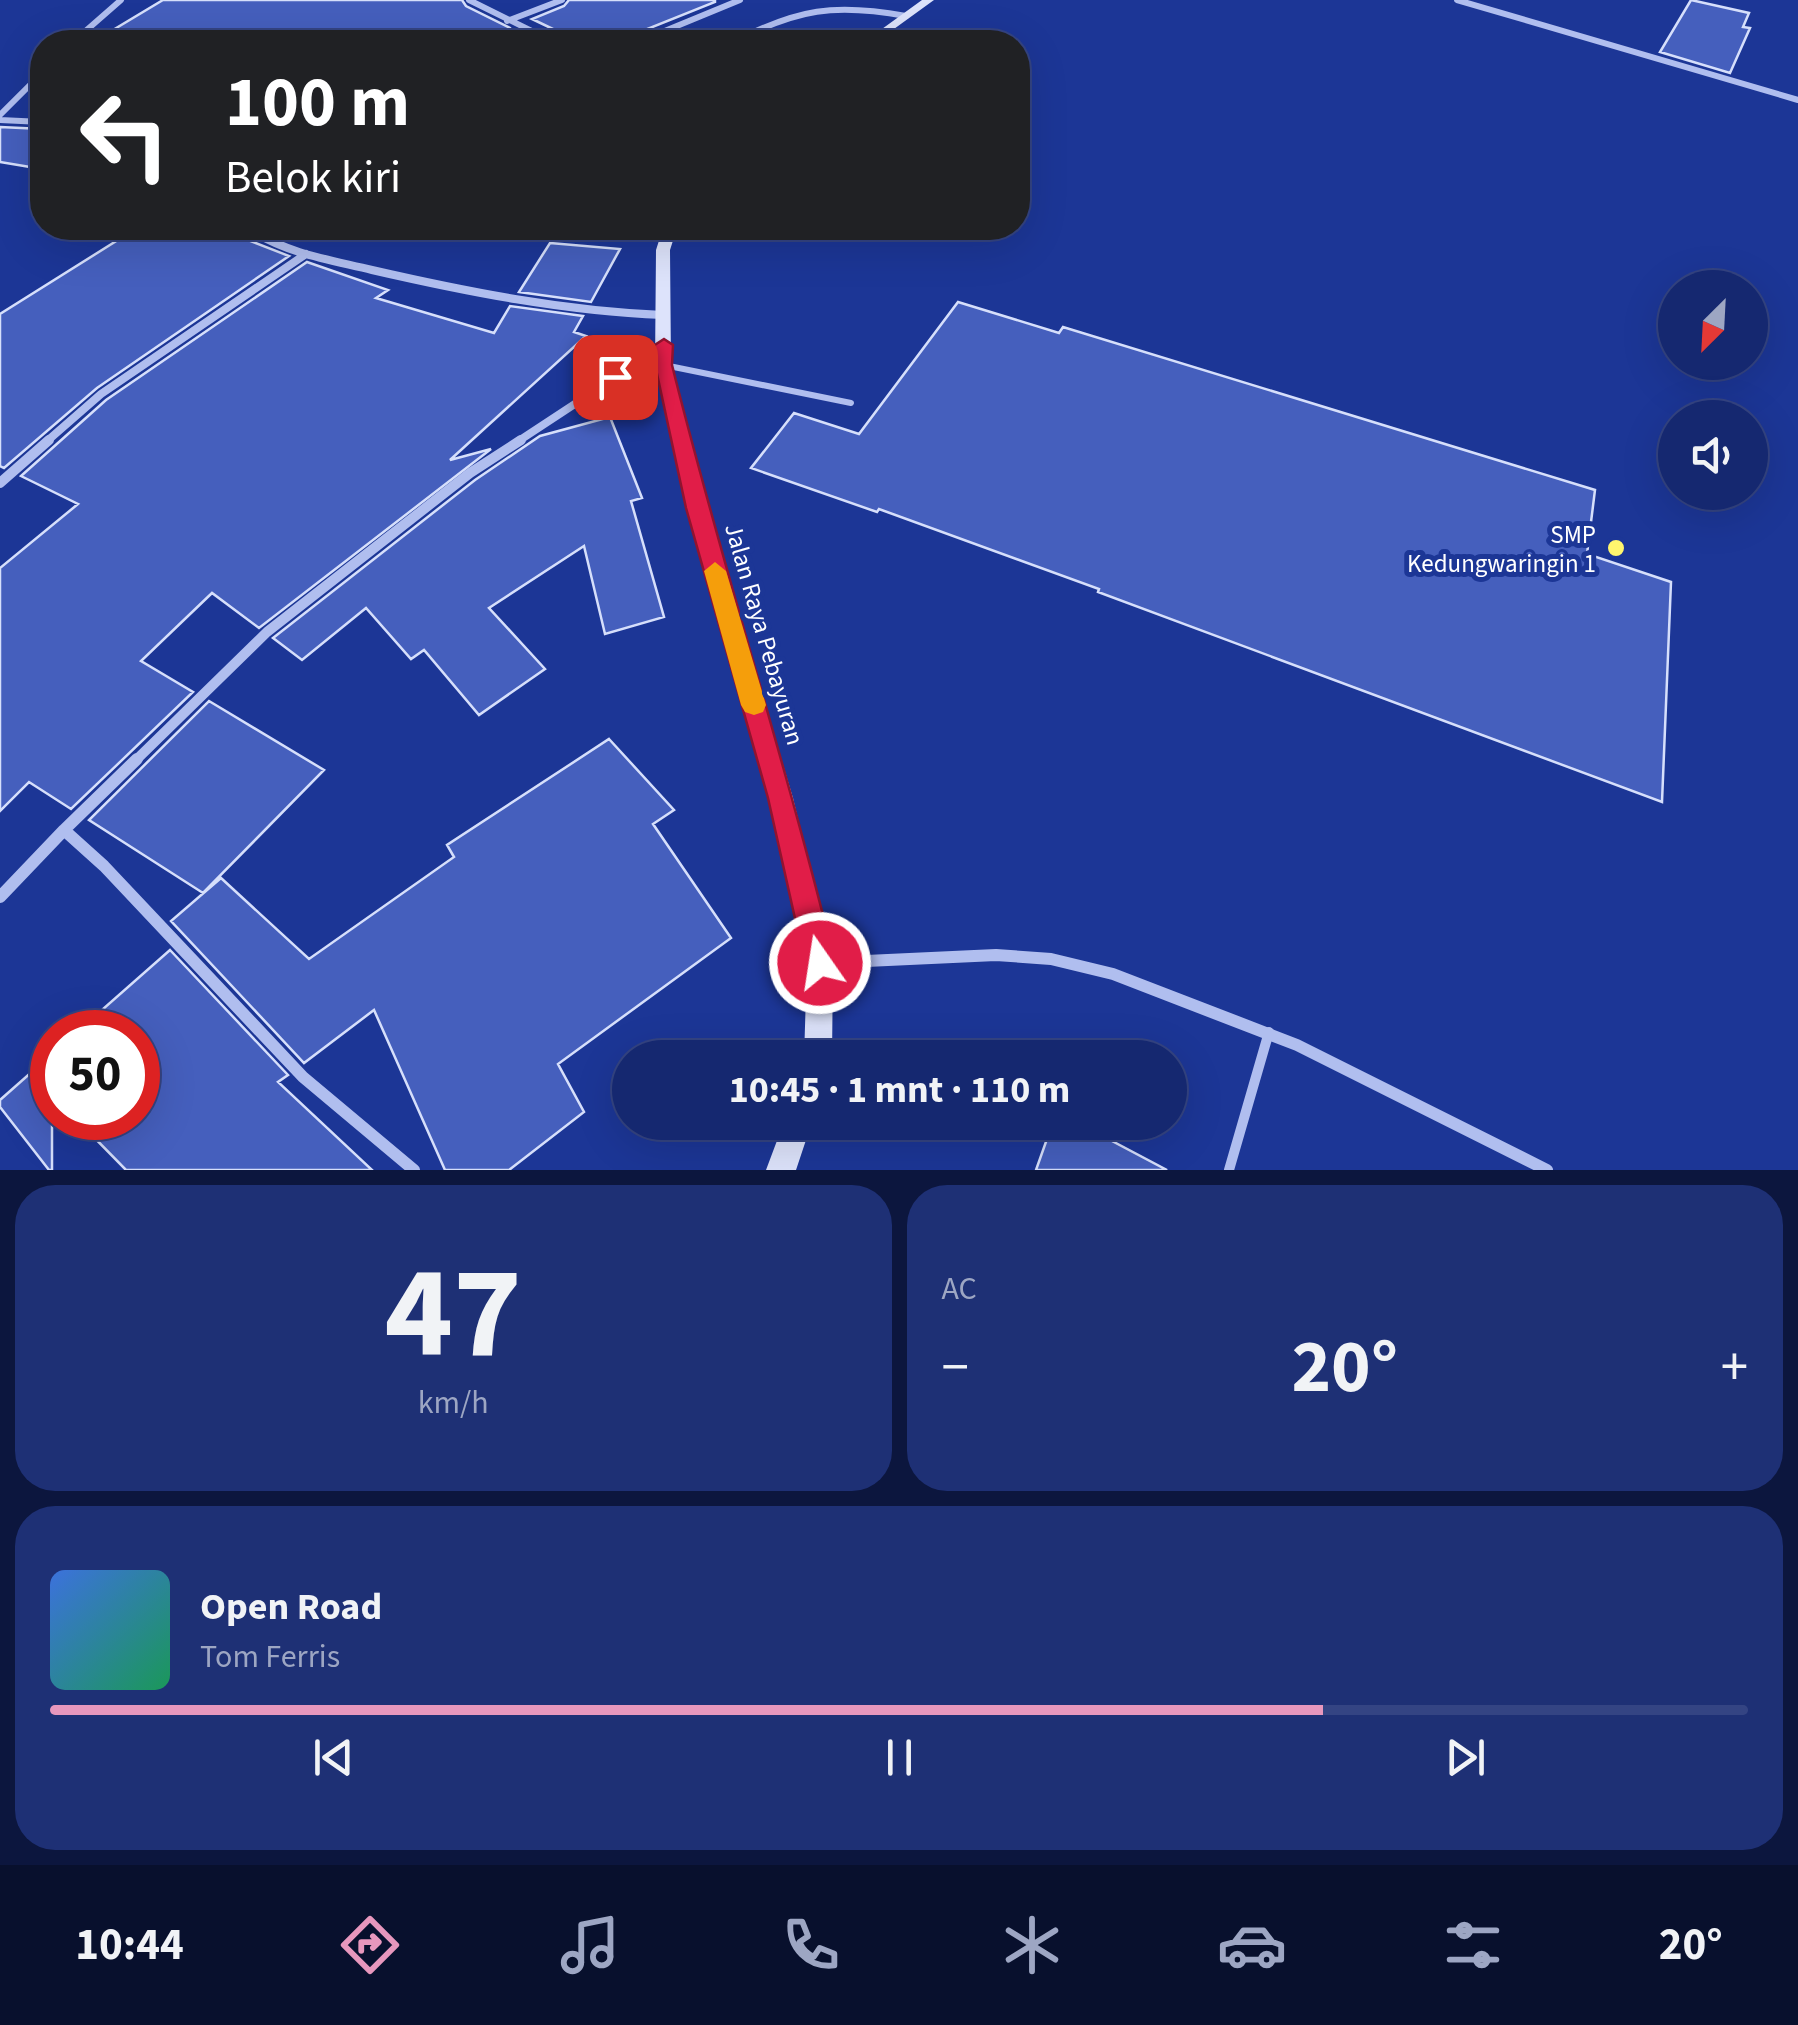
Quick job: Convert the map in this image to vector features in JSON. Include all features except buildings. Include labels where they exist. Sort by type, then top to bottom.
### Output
[{"type":"main road","points":[[886,30],[929,0]]},
{"type":"main road","name":"Jalan Raya Pebayuran","points":[[666,240],[663,355],[697,508],[781,798],[820,963],[818,1040]]},
{"type":"main road","points":[[781,1170],[792,1140]]},
{"type":"street","points":[[87,30],[121,0]]},
{"type":"street","points":[[469,0],[528,30]]},
{"type":"street","points":[[506,20],[562,0]]},
{"type":"street","points":[[667,30],[740,0]]},
{"type":"street","points":[[1457,0],[1798,100]]},
{"type":"street","points":[[756,30],[808,3],[862,4],[906,16]]},
{"type":"street","points":[[0,118],[30,86]]},
{"type":"street","points":[[0,118],[30,121]]},
{"type":"street","points":[[268,240],[306,254],[527,301],[614,314],[664,315]]},
{"type":"street","points":[[0,483],[101,394],[306,254]]},
{"type":"street","points":[[0,897],[267,632],[470,474],[663,355]]},
{"type":"street","points":[[64,830],[104,866],[303,1077],[414,1170]]},
{"type":"street","points":[[820,963],[942,957],[1050,959],[1138,980],[1269,1032],[1404,1095],[1547,1170]]},
{"type":"lane","points":[[663,355],[851,403]]},
{"type":"lane","points":[[1229,1170],[1269,1032]]},
{"type":"slow traffic","points":[[715,571],[754,705]]},
{"type":"place","name":"SMP Kedungwaringin 1","points":[[1616,548]]},
{"type":"route","points":[[615,377],[664,345],[663,365],[697,508],[781,798],[820,963]]}]
